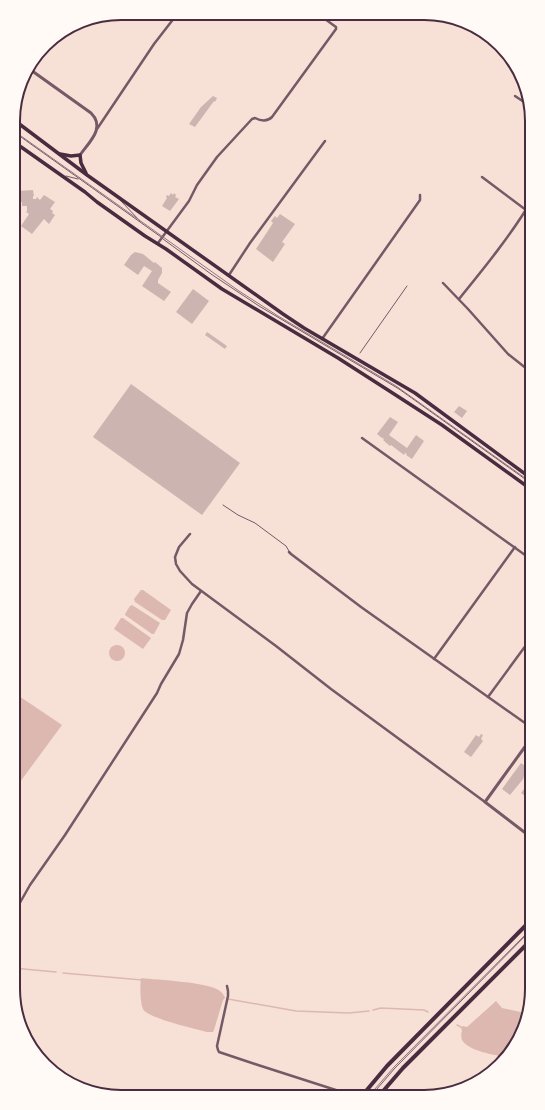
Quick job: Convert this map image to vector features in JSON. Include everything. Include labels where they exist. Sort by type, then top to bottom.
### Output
[{"type":"main road","points":[[20,125],[116,196],[283,314],[415,393],[524,474]]},
{"type":"main road","points":[[20,146],[145,236],[166,248],[236,298],[346,362],[442,425],[525,485]]},
{"type":"main road","points":[[57,153],[70,156],[80,155],[82,166],[88,175]]},
{"type":"main road","points":[[367,1090],[391,1062],[525,926]]},
{"type":"main road","points":[[384,1090],[403,1068],[525,945]]},
{"type":"street","points":[[80,155],[154,44],[173,20]]},
{"type":"street","points":[[158,243],[166,230],[189,201],[197,185],[220,154],[252,119],[255,118],[263,121],[272,117],[336,29],[336,27],[326,20]]},
{"type":"street","points":[[33,72],[90,113],[96,120],[97,129]]},
{"type":"street","points":[[515,96],[523,101]]},
{"type":"street","points":[[229,275],[250,243],[325,141]]},
{"type":"street","points":[[482,177],[525,209]]},
{"type":"street","points":[[322,338],[420,200],[420,195]]},
{"type":"street","points":[[458,299],[501,246],[525,211]]},
{"type":"street","points":[[443,283],[508,354],[525,367]]},
{"type":"street","points":[[362,438],[525,555]]},
{"type":"street","points":[[190,534],[176,553],[176,560],[180,571],[185,578],[331,689],[525,833]]},
{"type":"street","points":[[434,659],[514,547]]},
{"type":"street","points":[[289,552],[434,659],[525,723]]},
{"type":"street","points":[[20,903],[30,885],[65,835],[157,694],[161,684],[179,654],[187,614],[201,591]]},
{"type":"street","points":[[488,697],[525,647]]},
{"type":"street","points":[[485,802],[525,747]]},
{"type":"street","points":[[227,986],[228,1001],[217,1046],[219,1052],[336,1090]]},
{"type":"lane","points":[[20,136],[211,274],[251,300],[399,389],[525,479]]},
{"type":"lane","points":[[63,176],[77,178],[83,181]]},
{"type":"lane","points":[[116,196],[143,224]]},
{"type":"lane","points":[[360,353],[407,286]]},
{"type":"lane","points":[[223,504],[238,515],[255,523],[286,546],[289,552]]},
{"type":"lane","points":[[376,1090],[395,1068],[525,936]]},
{"type":"shaded area","points":[[141,590],[171,610],[165,620],[162,620],[135,602],[134,599]]},
{"type":"shaded area","points":[[132,605],[160,623],[154,634],[125,615]]},
{"type":"shaded area","points":[[121,618],[151,638],[143,649],[114,629]]},
{"type":"shaded area","points":[[114,645],[120,645],[125,650],[123,659],[120,661],[114,661],[109,656],[109,650]]},
{"type":"shaded area","points":[[20,697],[62,725],[20,782]]},
{"type":"shaded area","points":[[141,978],[195,983],[206,985],[220,991],[225,998],[223,1000],[213,1032],[207,1032],[172,1023],[146,1012],[143,1009],[141,1002]]},
{"type":"shaded area","points":[[496,1001],[502,1008],[522,1012],[515,1034],[499,1056],[476,1050],[465,1044],[461,1038],[461,1029],[463,1026],[467,1027]]},
{"type":"building","points":[[213,96],[217,98],[215,102],[214,101],[195,127],[189,124],[201,107]]},
{"type":"building","points":[[33,190],[33,199],[36,199],[37,197],[40,200],[44,195],[55,202],[50,209],[55,215],[49,224],[44,219],[32,234],[21,226],[29,214],[26,212],[27,206],[22,206],[22,202],[20,202],[20,191]]},
{"type":"building","points":[[171,193],[173,195],[174,193],[176,195],[175,197],[179,199],[170,211],[162,206],[167,198],[167,195],[169,196]]},
{"type":"building","points":[[280,214],[295,224],[282,242],[285,244],[273,262],[256,249],[273,223],[271,221],[275,216],[277,218]]},
{"type":"building","points":[[135,252],[143,254],[162,268],[162,273],[158,283],[171,292],[164,301],[142,286],[152,271],[144,266],[138,275],[124,265]]},
{"type":"building","points":[[193,289],[209,301],[192,324],[176,312]]},
{"type":"building","points":[[207,332],[227,346],[225,349],[205,335]]},
{"type":"building","points":[[131,384],[240,463],[202,515],[93,437]]},
{"type":"building","points":[[459,406],[467,411],[462,418],[454,412]]},
{"type":"building","points":[[390,417],[398,422],[389,435],[407,448],[416,435],[424,441],[412,459],[406,455],[407,454],[405,453],[404,455],[391,445],[390,446],[377,434]]},
{"type":"building","points":[[481,734],[483,735],[481,739],[483,741],[471,757],[464,752],[476,735],[479,737]]},
{"type":"building","points":[[521,763],[525,766],[524,778],[510,795],[502,789]]},
{"type":"building","points":[[525,788],[525,796],[521,793]]},
{"type":"waterway","points":[[20,969],[56,972]]},
{"type":"waterway","points":[[63,973],[142,980]]},
{"type":"waterway","points":[[228,999],[296,1011],[349,1013],[369,1011]]},
{"type":"waterway","points":[[373,1010],[381,1008],[424,1010],[428,1012]]},
{"type":"waterway","points":[[457,1025],[463,1028]]},
{"type":"tram line","points":[[20,135],[239,291],[396,386],[525,478]]},
{"type":"tram line","points":[[374,1090],[394,1067],[525,935]]}]
